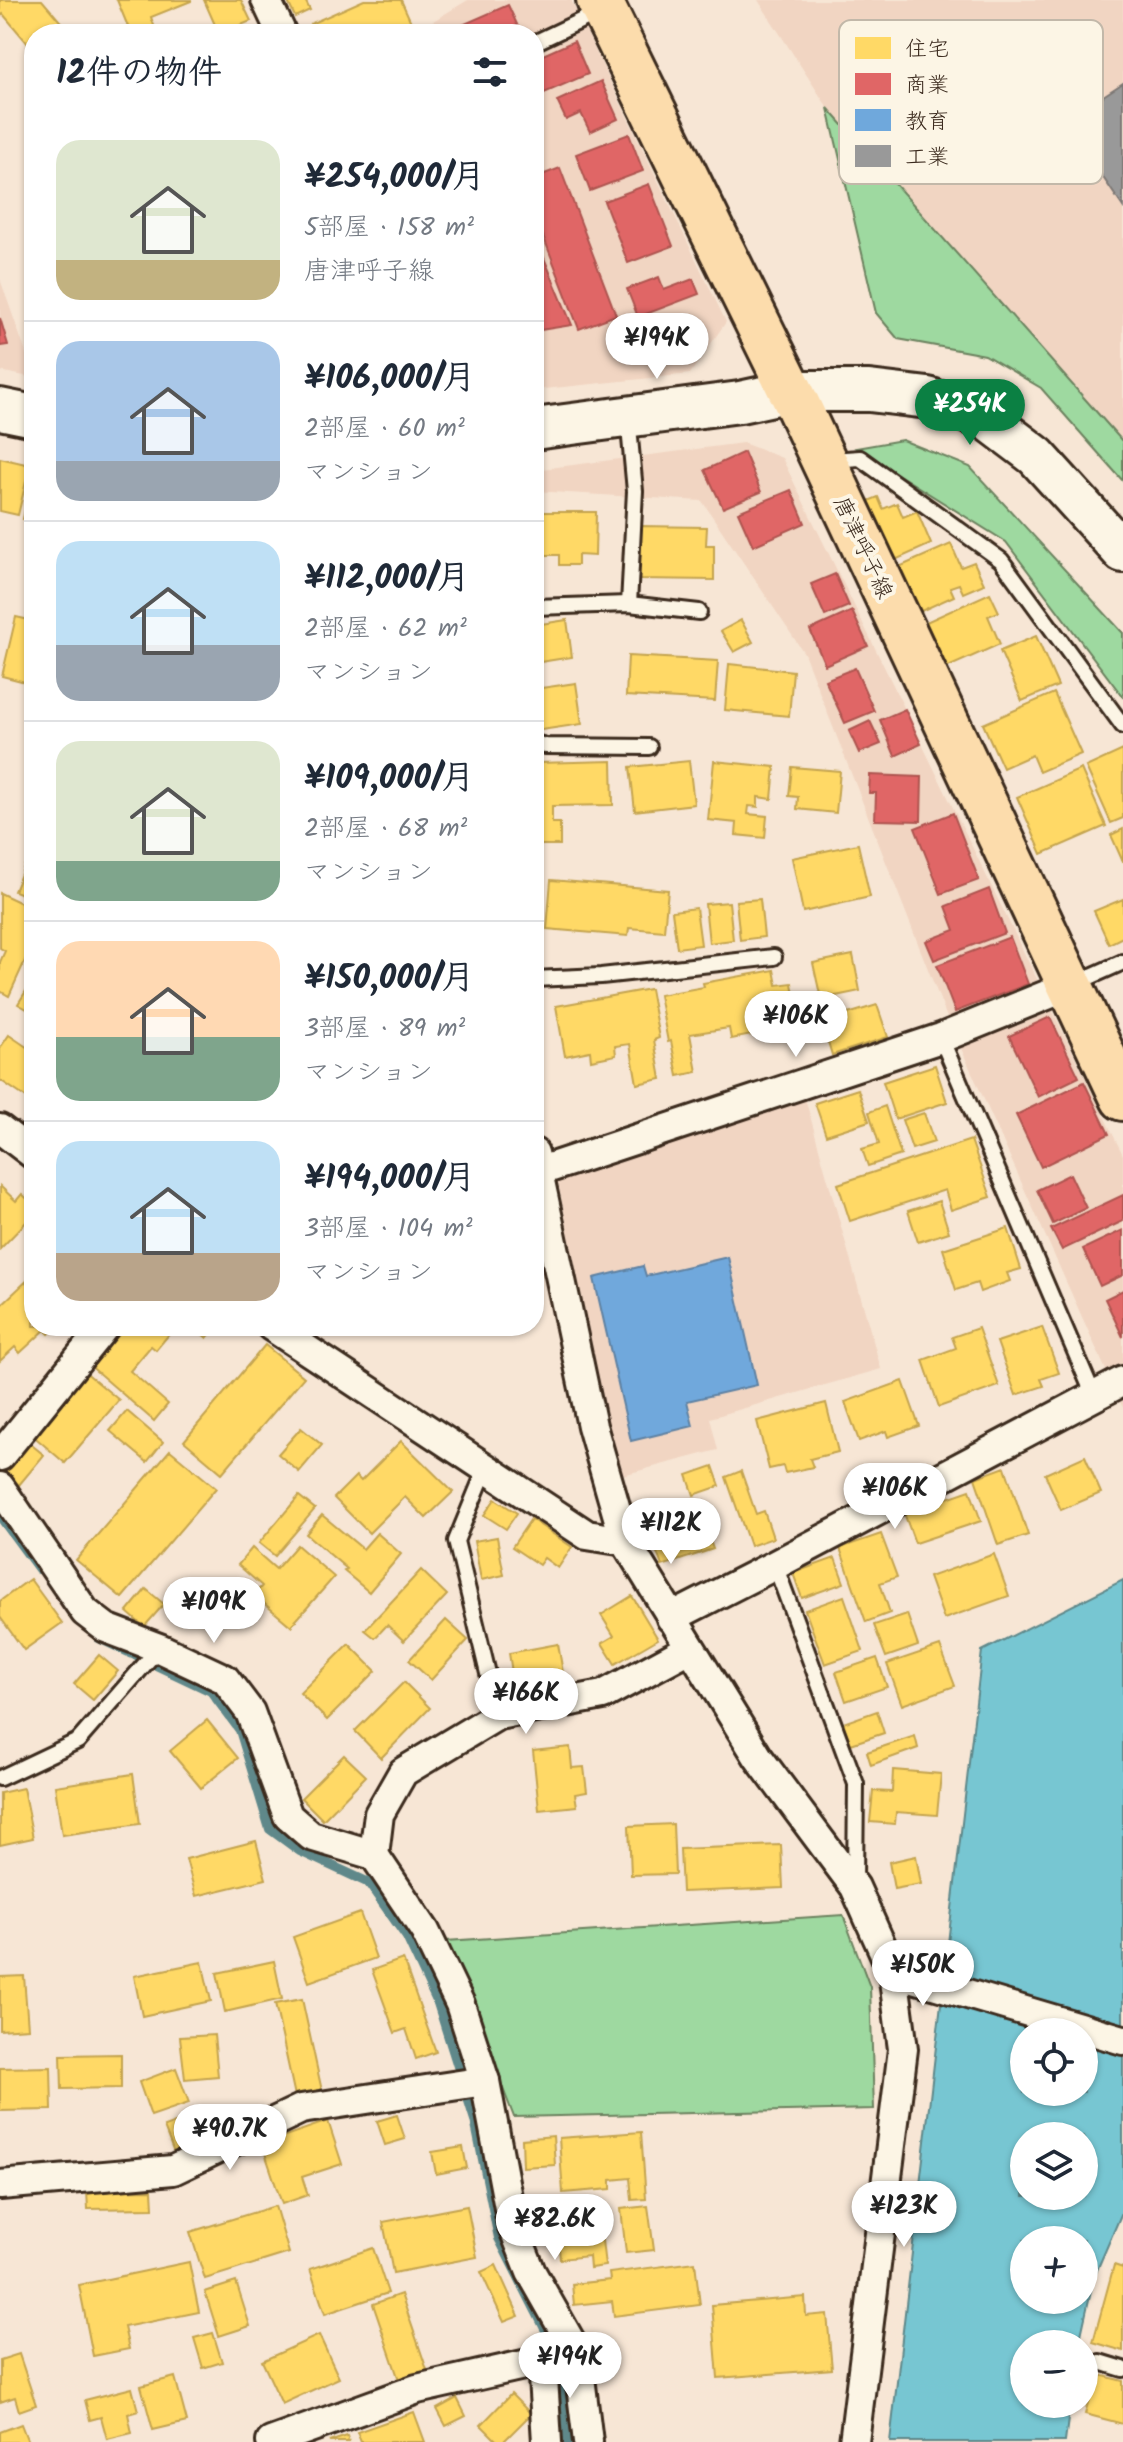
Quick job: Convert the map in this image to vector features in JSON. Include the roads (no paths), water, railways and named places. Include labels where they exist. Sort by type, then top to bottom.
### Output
[{"type":"main road","name":"唐津呼子線","points":[[601,5],[791,391],[1123,1098]]},
{"type":"street","points":[[266,0],[277,24]]},
{"type":"street","points":[[544,428],[740,402],[791,391],[869,391],[928,398],[987,419],[1036,456],[1123,552]]},
{"type":"street","points":[[0,409],[24,414]]},
{"type":"street","points":[[544,1160],[941,1038],[1069,986]]},
{"type":"street","points":[[0,1129],[24,1147]]},
{"type":"street","points":[[544,1200],[592,1426],[625,1541],[758,1757],[855,1887],[893,1972],[903,2049],[854,2442]]},
{"type":"street","points":[[0,1456],[97,1336]]},
{"type":"street","points":[[286,1336],[587,1535],[625,1541]]},
{"type":"street","points":[[671,1618],[1121,1382]]},
{"type":"street","points":[[0,1487],[85,1612],[106,1628],[159,1648],[225,1679],[250,1712],[288,1816],[311,1836],[374,1855],[425,1931],[460,2004],[485,2081],[512,2224],[531,2272],[577,2353],[588,2442]]},
{"type":"street","points":[[374,1855],[379,1814],[403,1772],[498,1715],[603,1695],[690,1648]]},
{"type":"street","points":[[893,1972],[1123,2040]]},
{"type":"street","points":[[0,2185],[173,2170],[301,2109],[485,2081]]},
{"type":"street","points":[[271,2442],[417,2389],[577,2353]]},
{"type":"street","points":[[542,2361],[547,2442]]},
{"type":"lane","points":[[544,37],[601,5]]},
{"type":"lane","points":[[628,417],[635,491],[629,604]]},
{"type":"lane","points":[[823,460],[860,458],[1001,560],[1123,726]]},
{"type":"lane","points":[[544,607],[629,604],[699,612]]},
{"type":"lane","points":[[544,746],[649,747]]},
{"type":"lane","points":[[544,979],[601,976],[774,957]]},
{"type":"lane","points":[[1069,986],[1123,962]]},
{"type":"lane","points":[[941,1038],[1094,1396]]},
{"type":"lane","points":[[486,1468],[456,1541],[498,1715]]},
{"type":"lane","points":[[775,1565],[856,1784],[855,1887]]},
{"type":"lane","points":[[0,1778],[78,1741],[159,1648]]},
{"type":"lane","points":[[1100,2362],[1123,2369]]},
{"type":"water","points":[[1123,1580],[1123,2210],[1098,2268],[1098,2226],[1010,2226],[1010,2314],[1086,2314],[1082,2330],[1010,2330],[1010,2418],[1068,2418],[1065,2442],[890,2442],[982,1651]]},
{"type":"waterway","points":[[0,1516],[39,1569]]},
{"type":"waterway","points":[[99,1638],[211,1691],[240,1730],[270,1829],[300,1851],[369,1883],[407,1937],[438,2003],[475,2120],[499,2238],[562,2362],[568,2442]]}]
